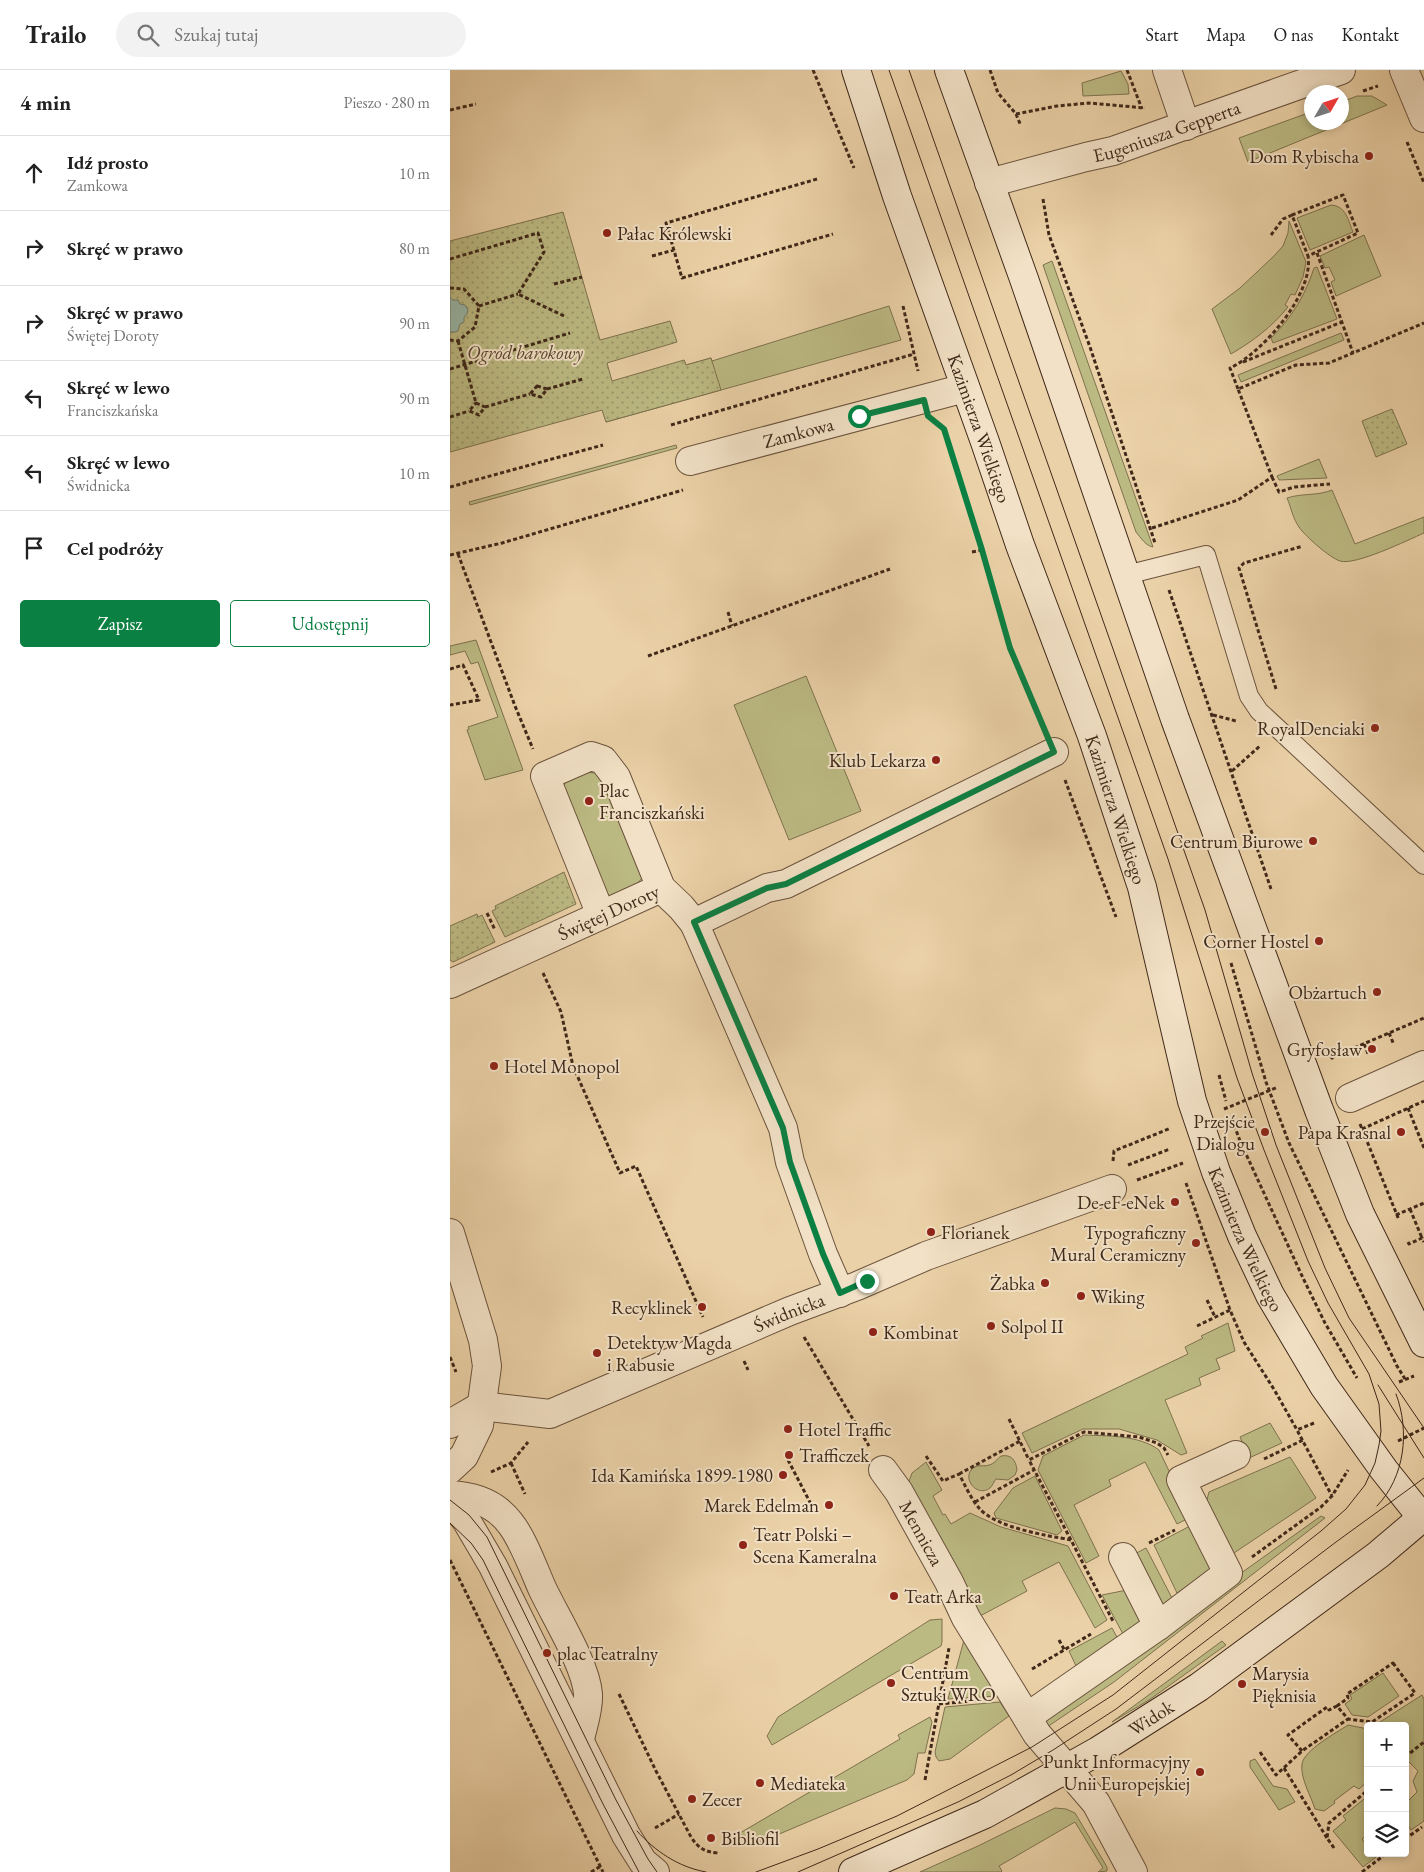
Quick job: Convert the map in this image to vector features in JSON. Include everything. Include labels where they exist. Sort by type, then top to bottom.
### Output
[{"type":"street","name":"Kazimierza Wielkiego","points":[[856,70],[895,188],[1020,545],[1092,736],[1142,887],[1192,1101],[1242,1236],[1270,1294],[1324,1386],[1384,1470],[1423,1518]]},
{"type":"street","points":[[949,70],[1024,279],[1175,719],[1319,1110],[1360,1214],[1424,1343]]},
{"type":"street","points":[[1167,70],[1186,126]]},
{"type":"street","name":"Eugeniusza Gepperta","points":[[989,182],[1113,151],[1341,70]]},
{"type":"street","points":[[1404,70],[1424,118]]},
{"type":"street","name":"Zamkowa","points":[[690,461],[965,388]]},
{"type":"street","points":[[694,922],[767,888],[786,884],[1054,752]]},
{"type":"street","points":[[601,915],[545,776],[591,756],[603,760],[616,777],[661,888]]},
{"type":"street","name":"Świętej Doroty","points":[[450,984],[661,888],[694,922],[783,1128],[783,1136],[790,1162],[823,1254],[840,1293]]},
{"type":"street","points":[[1350,1098],[1424,1065]]},
{"type":"street","name":"Świdnicka","points":[[480,1406],[550,1414],[790,1311],[840,1293],[926,1256],[1112,1189]]},
{"type":"street","points":[[450,1233],[483,1340],[487,1374],[480,1406],[479,1425],[464,1456],[450,1469]]},
{"type":"street","points":[[450,1424],[480,1406]]},
{"type":"street","points":[[1027,1716],[1158,1626],[1228,1574],[1181,1480],[1236,1455]]},
{"type":"street","name":"Mennicza","points":[[883,1470],[899,1492],[949,1582],[966,1618],[1037,1734],[1096,1803],[1133,1872]]},
{"type":"street","points":[[450,1495],[468,1496],[482,1500],[496,1509],[511,1524],[530,1560],[586,1680],[587,1704],[580,1739]]},
{"type":"street","points":[[450,1501],[466,1520],[493,1566],[631,1843],[644,1862],[655,1872]]},
{"type":"street","name":"Widok","points":[[853,1872],[985,1814],[1067,1769],[1199,1686],[1378,1555],[1423,1518]]},
{"type":"street","points":[[1123,1557],[1158,1626]]},
{"type":"lane","points":[[1126,575],[1206,555],[1249,696],[1259,711],[1424,865]]},
{"type":"path","points":[[813,70],[857,176]]},
{"type":"path","points":[[990,70],[998,92],[1016,114],[1021,126]]},
{"type":"path","points":[[1127,70],[1144,114]]},
{"type":"path","points":[[450,110],[476,104]]},
{"type":"path","points":[[817,179],[666,223],[682,278],[833,234]]},
{"type":"path","points":[[1270,235],[1283,219],[1343,195],[1358,233],[1308,256]]},
{"type":"path","points":[[1042,199],[1049,235],[1152,528],[1161,566],[1272,892]]},
{"type":"path","points":[[1241,363],[1294,309],[1305,284],[1310,264],[1292,215]]},
{"type":"path","points":[[450,259],[538,233],[544,252],[518,294],[479,306]]},
{"type":"path","points":[[652,256],[674,250]]},
{"type":"path","points":[[1317,253],[1353,353]]},
{"type":"path","points":[[554,284],[582,276]]},
{"type":"path","points":[[450,288],[464,289],[479,306],[476,327],[458,341],[450,340]]},
{"type":"path","points":[[518,294],[564,316]]},
{"type":"path","points":[[901,299],[928,416],[944,429],[1010,648],[1054,752],[1117,918]]},
{"type":"path","points":[[1330,484],[1294,487],[1278,492],[1230,368],[1342,322]]},
{"type":"path","points":[[1238,389],[1296,365],[1329,362],[1424,323]]},
{"type":"path","points":[[450,369],[570,333]]},
{"type":"path","points":[[458,341],[476,403],[485,407]]},
{"type":"path","points":[[671,425],[914,354]]},
{"type":"path","points":[[530,394],[537,386],[547,389],[584,379]]},
{"type":"path","points":[[469,411],[479,415],[485,407],[530,394],[541,397],[547,389]]},
{"type":"path","points":[[450,417],[469,411],[476,403]]},
{"type":"path","points":[[450,487],[603,445]]},
{"type":"path","points":[[1152,528],[1238,500],[1272,476]]},
{"type":"path","points":[[1278,697],[1239,568],[1244,563],[1303,546]]},
{"type":"path","points":[[972,552],[982,550]]},
{"type":"path","points":[[458,554],[514,706],[545,776]]},
{"type":"path","points":[[648,656],[890,569]]},
{"type":"path","points":[[728,612],[732,626]]},
{"type":"path","points":[[450,669],[463,666],[479,700],[450,705]]},
{"type":"path","points":[[1230,961],[1270,1090],[1289,1143],[1405,1379]]},
{"type":"path","points":[[540,967],[561,1012],[573,1066],[620,1173],[636,1166],[714,1344]]},
{"type":"path","points":[[1333,1057],[1424,1018]]},
{"type":"path","points":[[1364,1044],[1369,1056],[1375,1054]]},
{"type":"path","points":[[1218,1073],[1240,1141],[1303,1278],[1360,1382]]},
{"type":"path","points":[[1221,1109],[1285,1084]]},
{"type":"path","points":[[1362,1129],[1424,1101]]},
{"type":"path","points":[[1408,1108],[1424,1148]]},
{"type":"path","points":[[1114,1152],[1168,1130],[1171,1137]]},
{"type":"path","points":[[1173,1144],[1176,1152]]},
{"type":"path","points":[[1130,1164],[1170,1149]]},
{"type":"path","points":[[1178,1159],[1182,1170]]},
{"type":"path","points":[[1112,1189],[1180,1164]]},
{"type":"path","points":[[1184,1176],[1230,1310],[1244,1342],[1275,1391],[1332,1496]]},
{"type":"path","points":[[1396,1215],[1424,1203]]},
{"type":"path","points":[[1410,1209],[1422,1238],[1424,1237]]},
{"type":"path","points":[[1207,1300],[1215,1317]]},
{"type":"path","points":[[1197,1326],[1230,1310]]},
{"type":"path","points":[[808,1343],[883,1470]]},
{"type":"path","points":[[1399,1382],[1414,1376]]},
{"type":"path","points":[[487,1474],[511,1463],[550,1414]]},
{"type":"path","points":[[1009,1419],[1128,1647]]},
{"type":"path","points":[[1297,1430],[1314,1423]]},
{"type":"path","points":[[1029,1460],[1084,1432],[1121,1434],[1157,1443],[1164,1448],[1181,1480]]},
{"type":"path","points":[[1236,1455],[1254,1464],[1303,1440]]},
{"type":"path","points":[[926,1456],[943,1482],[1020,1441]]},
{"type":"path","points":[[788,1460],[814,1508]]},
{"type":"path","points":[[1228,1574],[1321,1508],[1332,1496],[1352,1464]]},
{"type":"path","points":[[975,1502],[1034,1470]]},
{"type":"path","points":[[959,1474],[978,1508],[992,1519],[1031,1532],[1071,1540]]},
{"type":"path","points":[[450,1560],[604,1872]]},
{"type":"path","points":[[925,1780],[949,1645]]},
{"type":"path","points":[[1302,1751],[1288,1735],[1327,1707],[1329,1710],[1337,1706],[1348,1698],[1347,1694],[1392,1663],[1415,1693],[1376,1722]]},
{"type":"path","points":[[938,1704],[998,1699],[1012,1693]]},
{"type":"path","points":[[1337,1706],[1348,1719],[1364,1722]]},
{"type":"path","points":[[1260,1752],[1276,1775],[1302,1751],[1348,1719]]},
{"type":"path","points":[[1409,1754],[1424,1742]]},
{"type":"path","points":[[1284,1768],[1334,1848]]},
{"type":"path","points":[[1327,1838],[1329,1823],[1364,1793]]},
{"type":"path","points":[[1409,1836],[1422,1826]]},
{"type":"path","points":[[1362,1872],[1382,1857]]},
{"type":"path","points":[[591,1872],[601,1866]]},
{"type":"green space","points":[[1121,71],[1128,84],[1129,94],[1083,96],[1082,83]]},
{"type":"green space","points":[[1357,96],[1372,96],[1387,105],[1349,121],[1349,99]]},
{"type":"green space","points":[[1304,115],[1304,130],[1326,130],[1248,162],[1239,138]]},
{"type":"green space","points":[[1331,205],[1343,211],[1348,218],[1353,232],[1310,250],[1297,218]]},
{"type":"green space","name":"Ogród barokowy","points":[[563,212],[600,340],[670,321],[677,342],[607,363],[612,381],[684,360],[686,365],[711,358],[721,390],[606,422],[602,410],[450,452],[450,241]]},
{"type":"green space","points":[[1289,221],[1306,262],[1303,277],[1295,295],[1291,294],[1285,305],[1288,307],[1282,314],[1262,333],[1231,354],[1212,309],[1240,288],[1283,246],[1288,233]]},
{"type":"green space","points":[[1364,235],[1381,276],[1336,296],[1331,282],[1335,280],[1329,267],[1325,268],[1320,256]]},
{"type":"green space","points":[[1052,261],[1153,547],[1146,543],[1136,532],[1043,265]]},
{"type":"green space","points":[[1317,267],[1337,319],[1273,343],[1271,338],[1297,306],[1314,268]]},
{"type":"green space","points":[[889,306],[901,340],[606,422],[684,360],[686,365],[711,358],[712,361]]},
{"type":"green space","points":[[1341,333],[1344,340],[1241,382],[1238,375]]},
{"type":"green space","points":[[1392,409],[1407,444],[1376,457],[1362,421]]},
{"type":"green space","points":[[676,445],[677,448],[470,505],[469,502]]},
{"type":"green space","points":[[1319,459],[1327,478],[1279,480],[1277,476]]},
{"type":"green space","points":[[1332,490],[1355,544],[1424,517],[1424,533],[1382,552],[1357,560],[1340,561],[1330,556],[1302,531],[1295,520],[1287,498]]},
{"type":"green space","points":[[476,640],[523,770],[485,780],[467,730],[469,729],[468,727],[498,717],[478,662],[471,664],[465,651],[450,655],[450,646]]},
{"type":"green space","points":[[806,676],[861,811],[789,840],[734,705]]},
{"type":"green space","points":[[585,772],[595,773],[603,778],[642,878],[637,884],[604,900],[563,786],[568,779]]},
{"type":"green space","points":[[564,872],[576,904],[505,937],[492,911],[496,909],[495,906]]},
{"type":"green space","points":[[477,914],[478,917],[482,915],[495,942],[453,962],[450,960],[450,926]]},
{"type":"green space","points":[[1228,1323],[1235,1351],[1216,1359],[1220,1369],[1199,1378],[1201,1385],[1165,1400],[1187,1453],[1181,1455],[1157,1440],[1119,1429],[1083,1429],[1032,1453],[1022,1433],[1188,1354],[1185,1347],[1203,1338],[1201,1336]]},
{"type":"green space","points":[[1270,1423],[1282,1443],[1249,1458],[1240,1437]]},
{"type":"green space","points":[[1084,1435],[1133,1439],[1142,1441],[1159,1450],[1189,1513],[1187,1519],[1177,1524],[1145,1462],[1109,1480],[1111,1486],[1074,1505],[1099,1556],[1086,1563],[1038,1470],[1043,1456]]},
{"type":"green space","points":[[1001,1456],[1008,1456],[1014,1461],[1017,1470],[1015,1475],[1008,1480],[996,1479],[990,1488],[985,1490],[976,1489],[972,1486],[969,1477],[973,1468],[994,1463]]},
{"type":"green space","points":[[1290,1457],[1316,1498],[1228,1557],[1204,1511],[1209,1492]]},
{"type":"green space","points":[[926,1462],[942,1490],[933,1496],[943,1515],[945,1514],[951,1524],[970,1513],[1001,1527],[1068,1546],[1107,1620],[1095,1628],[1059,1562],[1022,1581],[1027,1591],[980,1616],[908,1484],[912,1473]]},
{"type":"green space","points":[[1035,1476],[1062,1531],[1057,1535],[996,1518],[994,1513],[1013,1488]]},
{"type":"green space","points":[[1321,1516],[1325,1518],[1114,1682],[1047,1727],[1045,1724],[1047,1718],[1237,1576]]},
{"type":"green space","points":[[1190,1526],[1216,1567],[1177,1593],[1154,1545]]},
{"type":"green space","points":[[1146,1548],[1172,1598],[1156,1609],[1131,1556]]},
{"type":"green space","points":[[1127,1590],[1143,1619],[1123,1634],[1102,1595]]},
{"type":"green space","points":[[942,1619],[941,1646],[772,1745],[767,1736],[778,1717],[930,1620]]},
{"type":"green space","points":[[1112,1628],[1118,1639],[1076,1666],[1069,1651]]},
{"type":"green space","points":[[964,1640],[997,1696],[948,1699]]},
{"type":"green space","points":[[1222,1641],[1226,1645],[1149,1700],[1112,1722]]},
{"type":"green space","points":[[1383,1673],[1399,1696],[1368,1717],[1352,1715],[1345,1704],[1352,1699],[1350,1695]]},
{"type":"green space","points":[[1422,1695],[1424,1699],[1424,1821],[1411,1830],[1409,1827],[1409,1800],[1417,1792],[1413,1781],[1418,1771],[1409,1762],[1409,1722],[1380,1722]]},
{"type":"green space","points":[[1000,1702],[1009,1716],[950,1759],[939,1761],[935,1752],[945,1707]]},
{"type":"green space","points":[[930,1717],[932,1722],[925,1753],[918,1753],[914,1774],[907,1780],[758,1843],[744,1840],[740,1833],[900,1739],[898,1735]]},
{"type":"green space","points":[[1348,1725],[1364,1728],[1364,1785],[1359,1789],[1354,1786],[1324,1811],[1315,1809],[1306,1787],[1302,1769],[1302,1764],[1308,1753],[1321,1742]]},
{"type":"green space","points":[[1255,1759],[1273,1786],[1287,1789],[1295,1802],[1279,1810],[1250,1767],[1250,1761]]},
{"type":"green space","points":[[1364,1799],[1364,1837],[1362,1839],[1364,1842],[1364,1857],[1376,1857],[1363,1867],[1333,1831],[1346,1820],[1343,1816]]},
{"type":"green space","points":[[1055,1808],[1066,1809],[1075,1813],[1107,1867],[1107,1871],[1098,1872],[1103,1868],[1075,1822],[999,1866],[1001,1872],[920,1872],[978,1846]]},
{"type":"shaded area","points":[[450,297],[465,305],[468,310],[464,317],[464,322],[460,324],[458,331],[455,332],[450,332]]},
{"type":"tram line","points":[[756,1872],[818,1849],[897,1816],[1032,1747],[1113,1695],[1321,1531],[1346,1509],[1365,1485],[1375,1463],[1381,1431],[1379,1404],[1369,1374],[1328,1303],[1308,1261],[1237,1078],[1168,859],[889,70]]},
{"type":"tram line","points":[[909,70],[1205,910],[1252,1073],[1276,1145],[1325,1268],[1349,1318],[1424,1428]]},
{"type":"tram line","points":[[1378,1385],[1424,1458]]},
{"type":"tram line","points":[[1377,1506],[1394,1481],[1402,1453],[1403,1423],[1396,1394]]},
{"type":"tram line","points":[[798,1872],[958,1802],[1011,1775],[1053,1750],[1116,1709],[1336,1542],[1424,1478]]},
{"type":"tram line","points":[[450,1500],[469,1515],[487,1537],[616,1800],[657,1872]]},
{"type":"tram line","points":[[450,1523],[471,1543],[483,1560],[603,1804],[639,1872]]},
{"type":"tram line","points":[[637,1831],[651,1845],[668,1857],[696,1870],[706,1872]]},
{"type":"place","name":"Dom Rybischa","points":[[1369,156]]},
{"type":"place","name":"Pałac Królewski","points":[[607,233]]},
{"type":"place","name":"RoyalDenciaki","points":[[1375,728]]},
{"type":"place","name":"Klub Lekarza","points":[[936,760]]},
{"type":"place","name":"Plac Franciszkański","points":[[589,801]]},
{"type":"place","name":"Centrum Biurowe","points":[[1313,841]]},
{"type":"place","name":"Corner Hostel","points":[[1319,941]]},
{"type":"place","name":"Obżartuch","points":[[1377,992]]},
{"type":"place","name":"Gryfosław","points":[[1372,1049]]},
{"type":"place","name":"Hotel Monopol","points":[[494,1066]]},
{"type":"place","name":"Przejście Dialogu","points":[[1265,1132]]},
{"type":"place","name":"Papa Krasnal","points":[[1401,1132]]},
{"type":"place","name":"De-eF-eNek","points":[[1175,1202]]},
{"type":"place","name":"Florianek","points":[[931,1232]]},
{"type":"place","name":"Typograficzny Mural Ceramiczny","points":[[1196,1243]]},
{"type":"place","name":"Żabka","points":[[1045,1283]]},
{"type":"place","name":"Wiking","points":[[1081,1296]]},
{"type":"place","name":"Recyklinek","points":[[702,1307]]},
{"type":"place","name":"Solpol II","points":[[991,1326]]},
{"type":"place","name":"Kombinat","points":[[873,1332]]},
{"type":"place","name":"Detektyw Magda i Rabusie","points":[[597,1353]]},
{"type":"place","name":"Hotel Traffic","points":[[788,1429]]},
{"type":"place","name":"Trafficzek","points":[[789,1455]]},
{"type":"place","name":"Ida Kamińska 1899-1980","points":[[783,1475]]},
{"type":"place","name":"Marek Edelman","points":[[829,1505]]},
{"type":"place","name":"Teatr Polski – Scena Kameralna","points":[[743,1545]]},
{"type":"place","name":"Teatr Arka","points":[[894,1596]]},
{"type":"place","name":"plac Teatralny","points":[[547,1653]]},
{"type":"place","name":"Centrum Sztuki WRO","points":[[891,1683]]},
{"type":"place","name":"Marysia Pięknisia","points":[[1242,1684]]},
{"type":"place","name":"Punkt Informacyjny Unii Europejskiej","points":[[1200,1772]]},
{"type":"place","name":"Mediateka","points":[[760,1783]]},
{"type":"place","name":"Zecer","points":[[692,1799]]},
{"type":"place","name":"Bibliofil","points":[[711,1838]]},
{"type":"route","points":[[859,416],[924,400],[928,416],[944,429],[1010,648],[1054,752],[786,884],[767,888],[694,922],[783,1128],[783,1136],[790,1162],[823,1254],[840,1293],[867,1281]]}]
